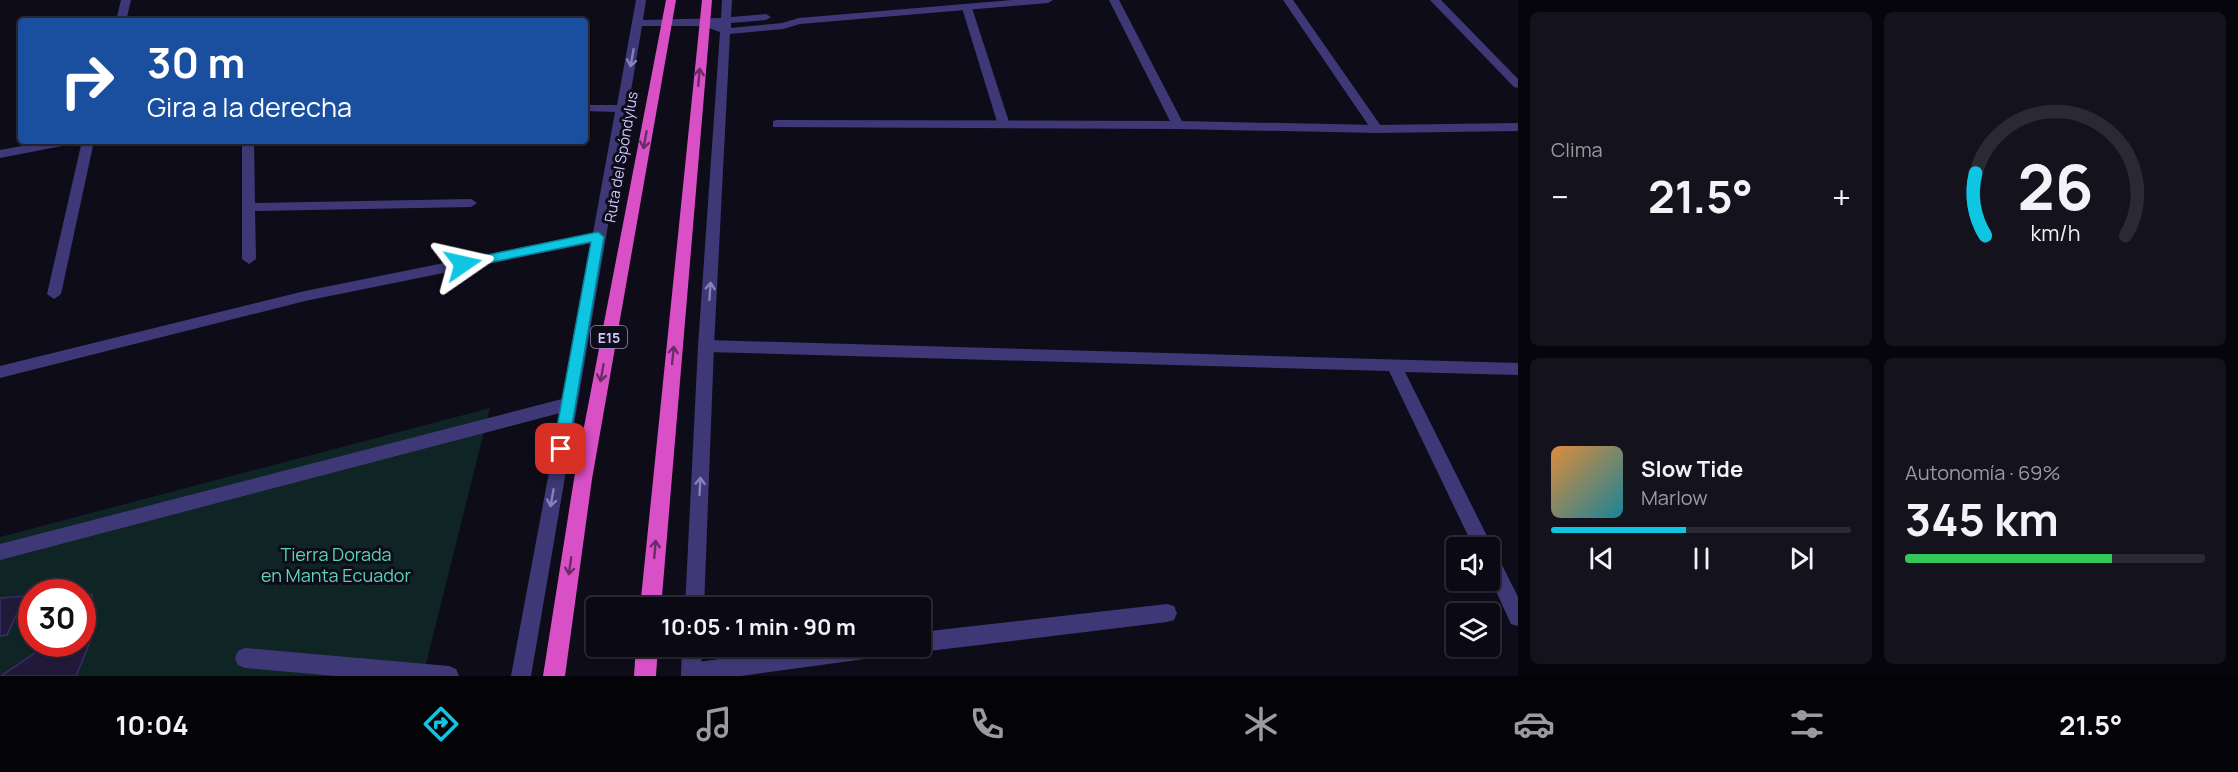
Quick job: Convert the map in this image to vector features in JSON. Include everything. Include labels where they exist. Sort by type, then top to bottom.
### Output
[{"type":"highway","name":"Ruta del Spóndylus","points":[[554,676],[583,479],[671,0]]},
{"type":"highway","points":[[651,597],[706,0]]},
{"type":"highway","points":[[645,676],[646,657]]},
{"type":"street","points":[[122,18],[126,0]]},
{"type":"street","points":[[521,676],[641,0]]},
{"type":"street","points":[[695,597],[706,346],[727,0]]},
{"type":"street","points":[[638,22],[783,26],[799,21],[966,4],[1048,0]]},
{"type":"street","points":[[1114,0],[1178,125]]},
{"type":"street","points":[[1288,0],[1377,129]]},
{"type":"street","points":[[1435,0],[1518,85]]},
{"type":"street","points":[[966,4],[1004,125]]},
{"type":"street","points":[[588,108],[622,109]]},
{"type":"street","points":[[777,124],[1178,125],[1377,129],[1518,127]]},
{"type":"street","points":[[0,154],[52,144]]},
{"type":"street","points":[[54,294],[87,144]]},
{"type":"street","points":[[248,144],[249,260]]},
{"type":"street","points":[[249,207],[471,203]]},
{"type":"street","points":[[0,372],[305,296],[598,237]]},
{"type":"street","points":[[706,346],[1518,369]]},
{"type":"street","points":[[1394,366],[1479,537]]},
{"type":"street","points":[[0,552],[568,404]]},
{"type":"street","points":[[1500,580],[1518,617]]},
{"type":"street","points":[[931,641],[1167,613]]},
{"type":"street","points":[[692,657],[691,674],[753,662],[795,657]]},
{"type":"street","points":[[245,658],[449,676]]},
{"type":"green space","name":"Tierra Dorada en Manta Ecuador","points":[[490,408],[423,676],[0,676],[0,537]]},
{"type":"building","points":[[18,597],[18,611],[7,635],[0,636],[0,598]]},
{"type":"building","points":[[29,657],[84,657],[76,676],[1,676]]},
{"type":"route","points":[[463,264],[598,237],[561,449]]}]
